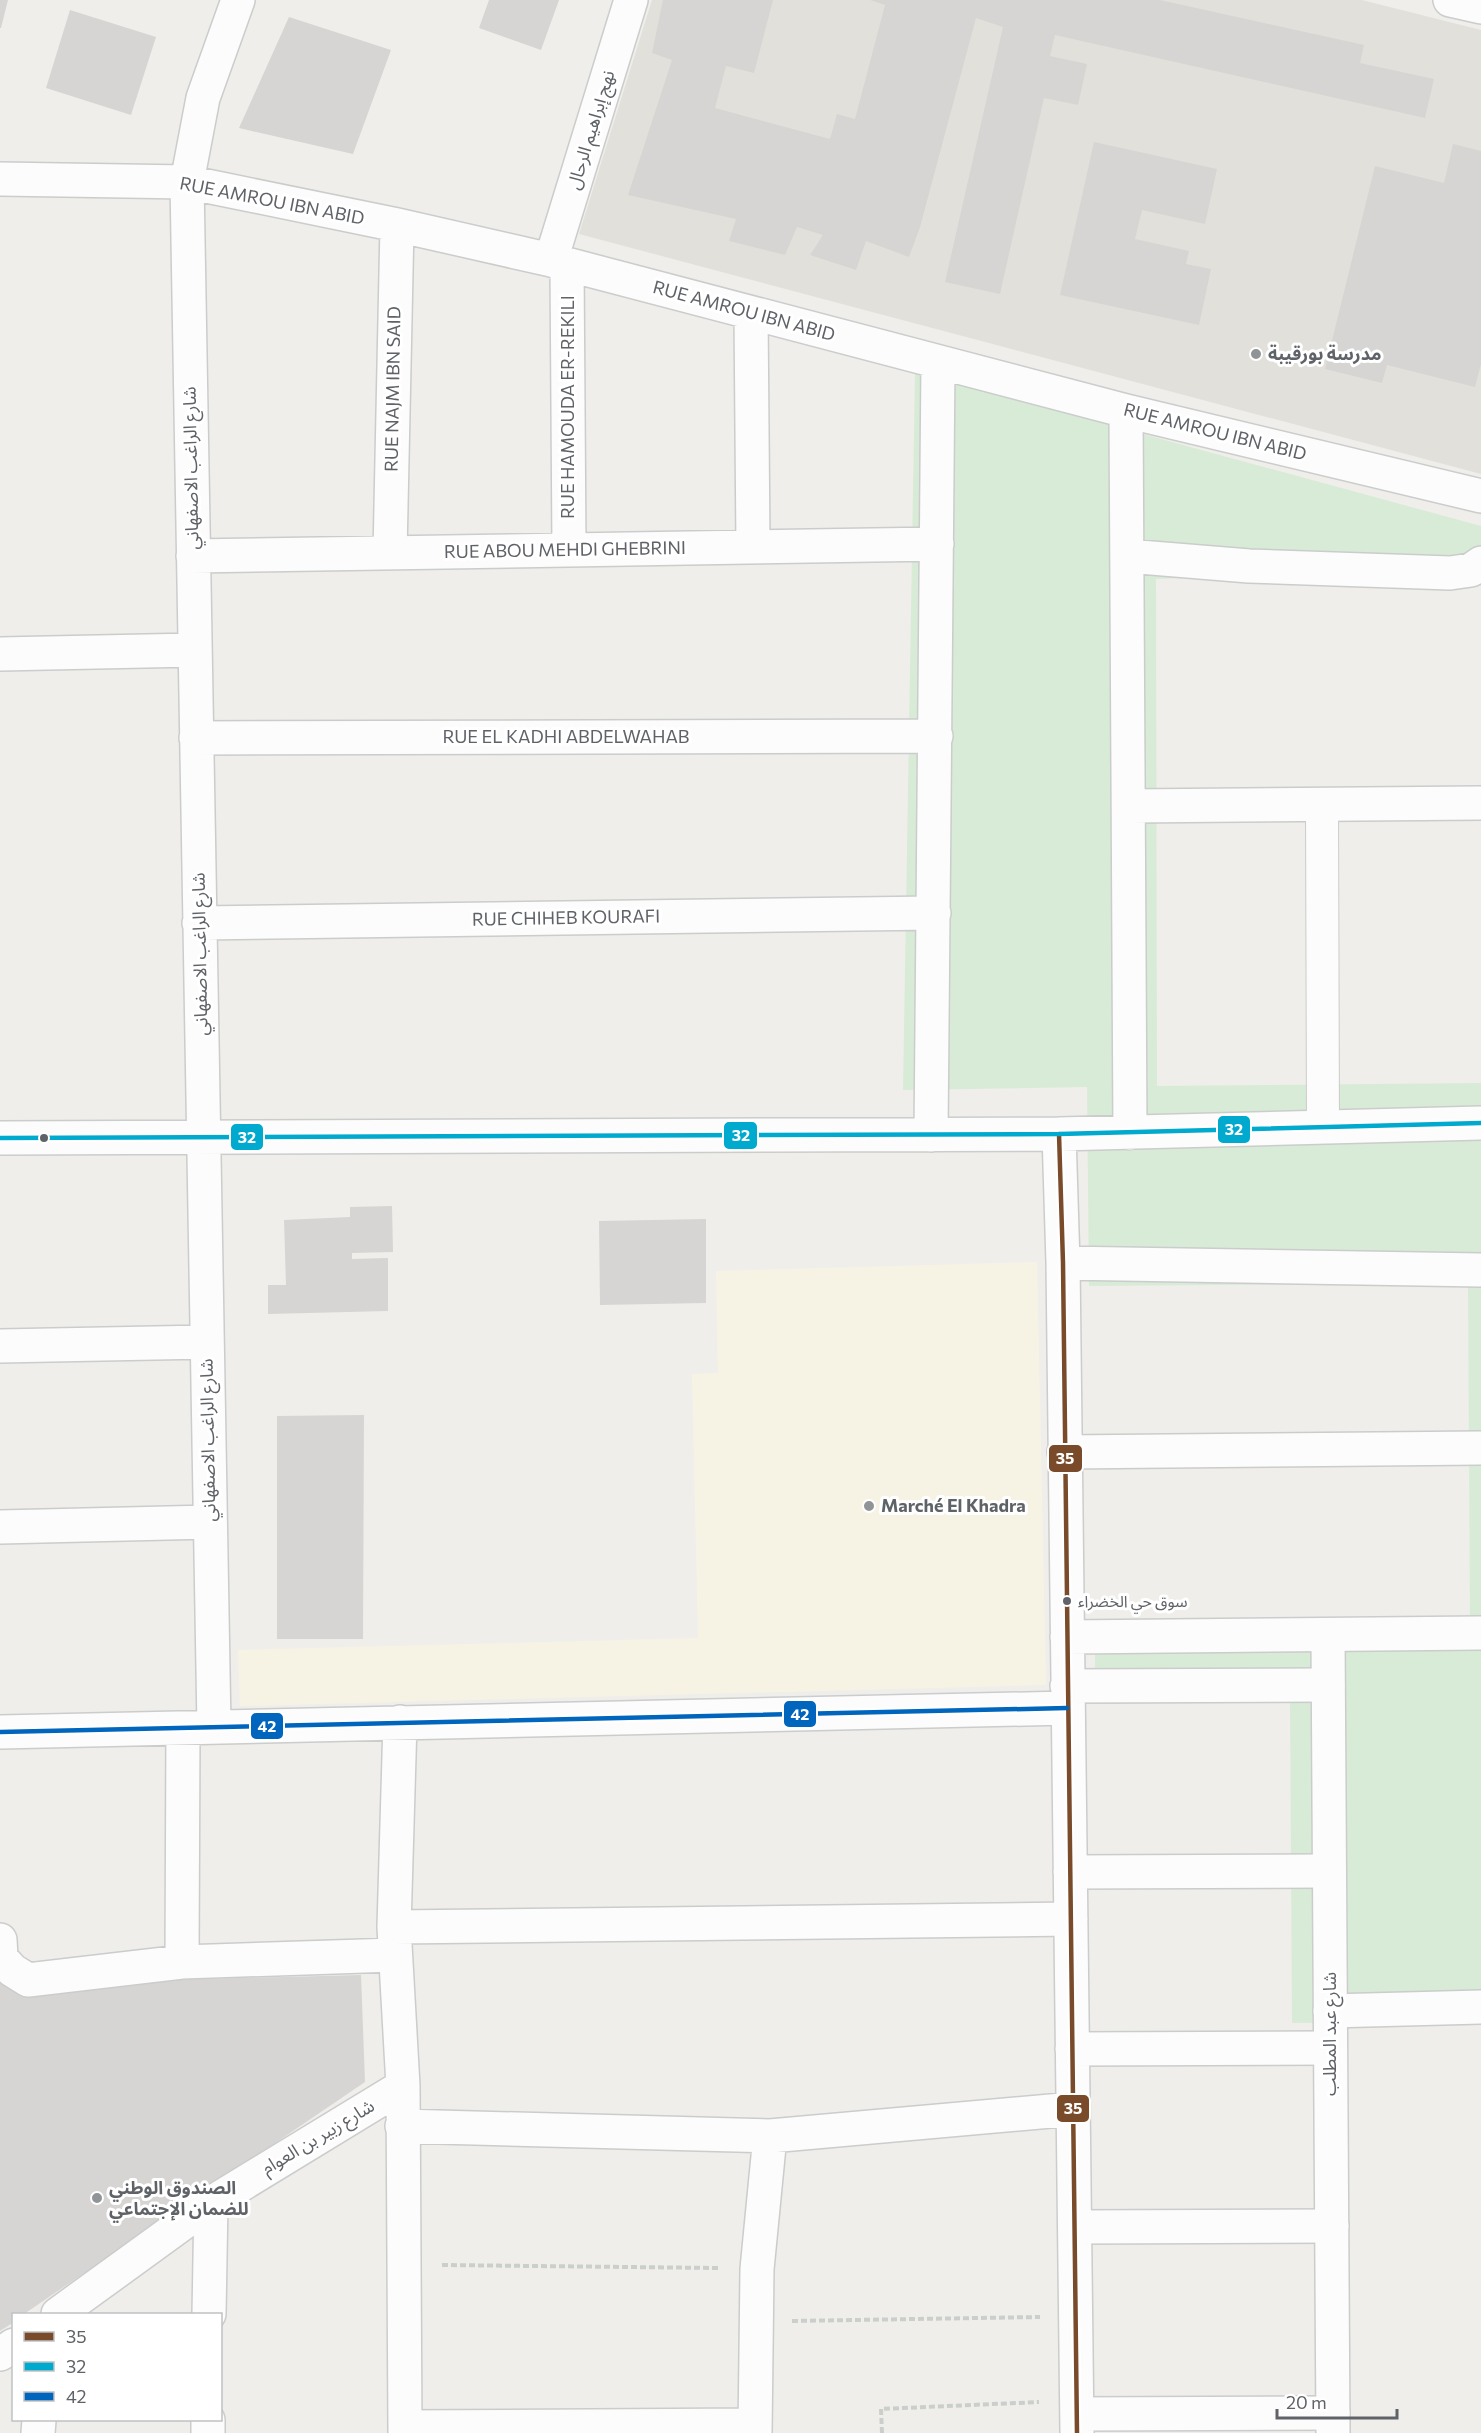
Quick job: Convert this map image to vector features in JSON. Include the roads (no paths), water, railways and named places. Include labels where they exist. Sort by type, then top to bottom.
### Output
[{"type":"street","name":"شارع الراغب الاصفهاني","points":[[182,1962],[199,1727],[210,1522],[187,182],[203,98],[238,0]]},
{"type":"street","name":"نهج إبراهيم الرحال","points":[[559,262],[631,0]]},
{"type":"street","points":[[1450,0],[1481,7]]},
{"type":"street","name":"RUE AMROU IBN ABID","points":[[0,179],[187,182],[397,225],[559,262],[1126,411],[1481,496]]},
{"type":"street","name":"RUE NAJM IBN SAID","points":[[390,553],[397,225]]},
{"type":"street","name":"RUE HAMOUDA ER-REKILI","points":[[559,262],[569,550]]},
{"type":"street","points":[[751,313],[753,547]]},
{"type":"street","points":[[931,1135],[938,363]]},
{"type":"street","points":[[1126,411],[1130,1133]]},
{"type":"street","name":"RUE ABOU MEHDI GHEBRINI","points":[[193,556],[936,544]]},
{"type":"street","points":[[1127,556],[1249,566],[1450,573],[1472,570],[1481,563]]},
{"type":"street","points":[[0,654],[194,650]]},
{"type":"street","name":"RUE EL KADHI ABDELWAHAB","points":[[196,738],[936,736]]},
{"type":"street","points":[[1129,806],[1481,803]]},
{"type":"street","points":[[1322,804],[1323,1127]]},
{"type":"street","name":"RUE CHIHEB KOURAFI","points":[[199,923],[934,912]]},
{"type":"street","points":[[0,1138],[1059,1134],[1481,1123]]},
{"type":"street","points":[[1059,1134],[1063,1263],[1077,2416],[1333,2423]]},
{"type":"street","points":[[1063,1263],[1481,1270]]},
{"type":"street","points":[[0,1346],[206,1342]]},
{"type":"street","points":[[1064,1452],[1481,1448]]},
{"type":"street","points":[[0,1527],[210,1522]]},
{"type":"street","points":[[1067,1636],[1328,1636],[1481,1633]]},
{"type":"street","name":"شارع عبد المطلب","points":[[1328,1636],[1333,2423]]},
{"type":"street","points":[[0,1732],[400,1722],[1328,1685]]},
{"type":"street","points":[[400,1722],[394,1941],[403,2086],[402,2264],[405,2430],[755,2429],[757,2268],[770,2136]]},
{"type":"street","points":[[1070,1872],[1329,1871]]},
{"type":"street","points":[[0,1940],[1,1958],[12,1970],[28,1980],[394,1941],[1071,1919]]},
{"type":"street","points":[[1330,2011],[1481,2007]]},
{"type":"street","points":[[1072,2049],[1330,2048]]},
{"type":"street","name":"شارع زبير بن العوام","points":[[59,2313],[211,2203],[403,2086]]},
{"type":"street","points":[[402,2126],[770,2136],[1073,2109]]},
{"type":"street","points":[[209,2313],[211,2203]]},
{"type":"street","points":[[1075,2227],[1332,2226]]},
{"type":"place","name":"مدرسة بورقيبة","points":[[1256,354]]},
{"type":"place","name":"Marché El Khadra","points":[[869,1506]]},
{"type":"place","name":"سوق حي الخضراء","points":[[1067,1601]]},
{"type":"place","name":"الصندوق الوطني للضمان الإجتماعي","points":[[97,2198]]}]
